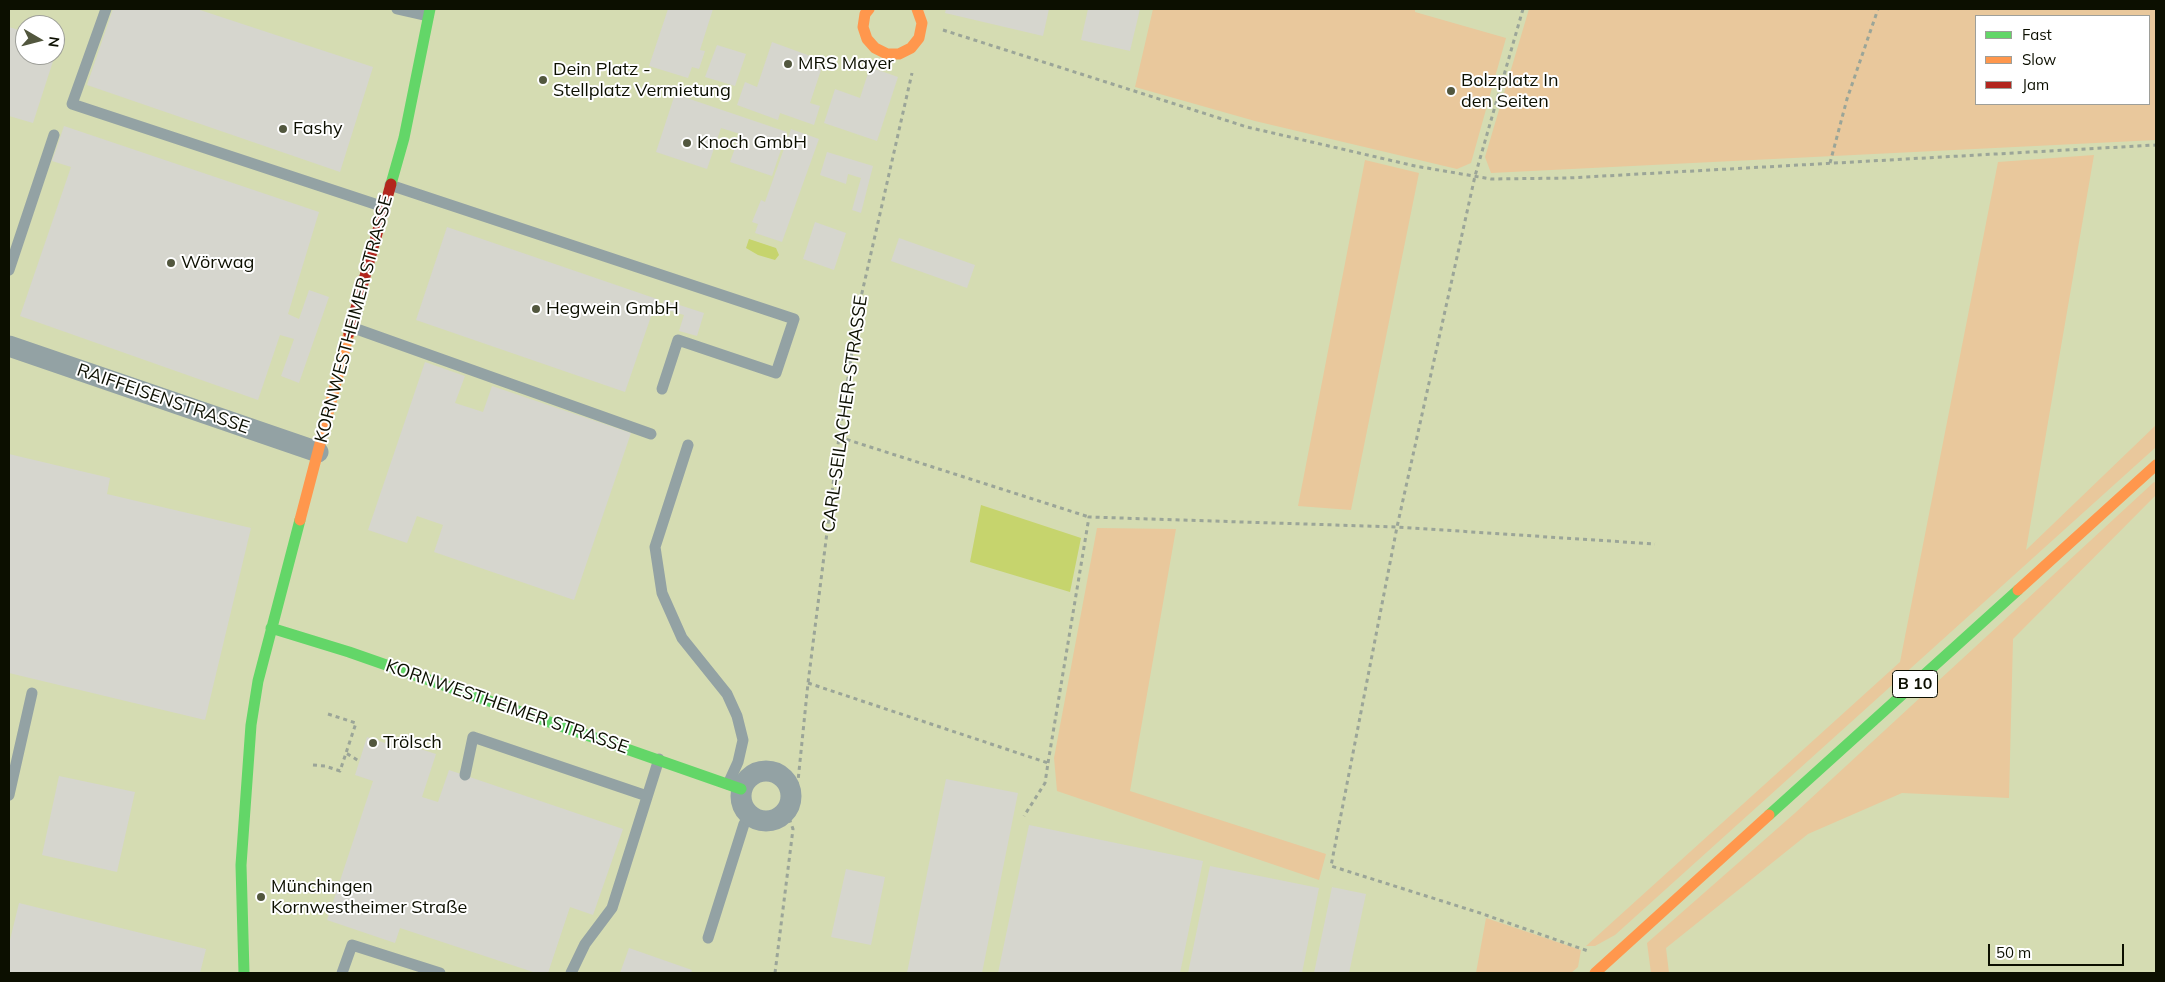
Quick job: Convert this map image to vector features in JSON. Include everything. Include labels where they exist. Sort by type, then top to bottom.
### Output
[{"type":"street","points":[[861,11],[867,39],[875,48],[887,54],[900,54],[911,48],[919,38],[922,14]]},
{"type":"street","name":"KORNWESTHEIMER STRASSE","points":[[244,973],[241,865],[247,764],[255,698],[271,628],[404,138],[429,12]]},
{"type":"street","name":"RAIFFEISENSTRASSE","points":[[9,346],[318,452]]},
{"type":"street","name":"B 10","points":[[1595,973],[2156,465]]},
{"type":"street","name":"KORNWESTHEIMER STRASSE","points":[[271,628],[358,655],[659,759],[734,787]]},
{"type":"street","points":[[766,770],[777,773],[786,780],[788,801],[777,818],[766,821],[755,819],[746,812],[734,787],[755,772],[766,770]]},
{"type":"lane","points":[[106,9],[72,104],[384,207]]},
{"type":"lane","points":[[398,9],[429,12]]},
{"type":"lane","points":[[9,270],[54,135]]},
{"type":"lane","points":[[390,185],[794,320],[776,372],[678,340],[662,389]]},
{"type":"lane","points":[[351,328],[651,434]]},
{"type":"lane","points":[[688,445],[655,547],[662,594],[682,638],[727,694],[737,716],[743,740],[734,787]]},
{"type":"lane","points":[[9,796],[32,693]]},
{"type":"lane","points":[[465,775],[473,737],[647,796]]},
{"type":"lane","points":[[571,973],[585,944],[612,908],[659,759]]},
{"type":"lane","points":[[708,938],[744,824],[750,815]]},
{"type":"lane","points":[[342,973],[352,945],[440,973]]},
{"type":"path","points":[[1523,9],[1475,176],[1397,527],[1331,866],[1612,957]]},
{"type":"path","points":[[1830,163],[1847,99],[1878,9]]},
{"type":"path","points":[[922,14],[1247,127],[1415,166],[1491,178],[1568,178],[2156,145]]},
{"type":"path","name":"CARL-SEILACHER-STRASSE","points":[[788,801],[798,781],[808,683],[839,437],[859,306],[913,69]]},
{"type":"path","points":[[839,437],[1090,517],[1397,527],[1655,544]]},
{"type":"path","points":[[1024,816],[1045,783],[1090,517]]},
{"type":"path","points":[[808,683],[1048,763]]},
{"type":"path","points":[[313,765],[325,766],[340,772],[356,723],[328,714]]},
{"type":"path","points":[[346,753],[359,761]]},
{"type":"path","points":[[775,973],[793,829],[788,801]]},
{"type":"shaded area","points":[[1153,9],[1415,9],[1415,12],[1506,38],[1471,163],[1457,169],[1255,121],[1135,87]]},
{"type":"shaded area","points":[[1529,9],[2156,9],[2156,140],[1491,173],[1485,157]]},
{"type":"shaded area","points":[[2094,155],[2026,550],[2156,425],[2156,447],[1615,935],[1595,946],[1586,946],[1900,662],[1998,162]]},
{"type":"shaded area","points":[[1365,160],[1419,173],[1351,510],[1298,506]]},
{"type":"shaded area","points":[[749,239],[776,248],[779,255],[775,260],[758,255],[746,248]]},
{"type":"shaded area","points":[[2154,482],[2156,483],[2156,495],[2013,639],[2009,798],[1902,793],[1808,834],[1666,948],[1669,973],[1651,973],[1647,943],[1795,813]]},
{"type":"shaded area","points":[[981,505],[1081,538],[1070,592],[970,562]]},
{"type":"shaded area","points":[[1097,528],[1176,529],[1130,791],[1326,854],[1319,880],[1057,791],[1054,758]]},
{"type":"shaded area","points":[[1486,918],[1581,950],[1578,967],[1571,973],[1476,973]]},
{"type":"building","name":"Fashy","points":[[113,9],[197,9],[373,67],[340,172],[87,85]]},
{"type":"building","points":[[668,9],[713,9],[700,50],[705,51],[699,69],[692,67],[688,78],[649,66]]},
{"type":"building","points":[[946,9],[1049,9],[1043,36],[945,13]]},
{"type":"building","points":[[1088,9],[1140,9],[1130,51],[1081,40]]},
{"type":"building","points":[[9,27],[15,29],[15,65],[52,65],[33,123],[9,116]]},
{"type":"building","points":[[772,42],[824,61],[810,103],[820,106],[814,125],[780,113],[778,120],[737,105],[745,82],[757,87]]},
{"type":"building","points":[[717,45],[746,54],[735,86],[705,77]]},
{"type":"building","points":[[870,67],[898,77],[877,141],[824,123],[835,89],[860,98]]},
{"type":"building","name":"Knoch GmbH","points":[[675,94],[787,132],[772,176],[730,162],[740,134],[721,128],[707,169],[656,152]]},
{"type":"building","name":"Wörwag","points":[[64,126],[319,212],[288,314],[299,319],[309,290],[329,297],[299,383],[281,376],[294,339],[280,335],[258,400],[20,316],[71,167],[52,161]]},
{"type":"building","points":[[791,129],[819,139],[782,242],[755,233],[758,224],[752,222],[761,200],[765,202]]},
{"type":"building","points":[[827,152],[873,166],[861,213],[852,210],[861,178],[848,174],[846,184],[820,175]]},
{"type":"building","points":[[815,222],[846,233],[834,270],[803,259]]},
{"type":"building","name":"Hegwein GmbH","points":[[447,227],[657,299],[625,392],[416,320]]},
{"type":"building","points":[[899,238],[975,265],[967,288],[891,261]]},
{"type":"building","points":[[664,300],[704,313],[697,336],[679,331],[684,315],[661,308]]},
{"type":"building","points":[[425,362],[465,376],[455,403],[483,412],[492,386],[631,433],[574,600],[434,552],[443,525],[417,516],[407,543],[368,530]]},
{"type":"building","points":[[9,454],[110,478],[107,494],[251,528],[205,720],[9,673]]},
{"type":"building","points":[[367,737],[385,743],[386,738],[436,754],[422,797],[438,802],[449,770],[623,829],[593,915],[570,907],[548,973],[536,973],[400,928],[395,943],[327,920],[373,781],[355,775]]},
{"type":"building","points":[[59,776],[135,792],[117,872],[42,855]]},
{"type":"building","points":[[946,779],[1018,793],[982,973],[907,973]]},
{"type":"building","points":[[1029,825],[1203,861],[1180,973],[998,973]]},
{"type":"building","points":[[1210,866],[1319,888],[1302,973],[1188,973]]},
{"type":"building","points":[[846,869],[885,877],[871,945],[831,937]]},
{"type":"building","points":[[1332,887],[1366,894],[1349,973],[1314,973]]},
{"type":"building","points":[[19,903],[206,949],[200,973],[9,973],[9,944]]},
{"type":"building","points":[[629,948],[692,970],[691,973],[620,973]]},
{"type":"traffic: fast","points":[[391,184],[404,138],[430,9]]},
{"type":"traffic: fast","points":[[244,973],[241,865],[251,725],[258,681],[300,520]]},
{"type":"traffic: fast","points":[[1769,815],[2018,590]]},
{"type":"traffic: fast","points":[[271,628],[349,652],[741,789]]},
{"type":"traffic: slow","points":[[869,9],[865,14],[863,27],[867,39],[875,48],[887,54],[899,54],[911,48],[919,38],[922,23],[917,9]]},
{"type":"traffic: slow","points":[[300,520],[349,333]]},
{"type":"traffic: slow","points":[[2018,590],[2156,465]]},
{"type":"traffic: slow","points":[[1595,973],[1769,815]]},
{"type":"traffic: jam","points":[[349,333],[391,184]]},
{"type":"place","name":"MRS Mayer","points":[[788,64]]},
{"type":"place","name":"Dein Platz - Stellplatz Vermietung","points":[[543,80]]},
{"type":"place","name":"Bolzplatz In den Seiten","points":[[1451,91]]},
{"type":"place","name":"Fashy","points":[[283,129]]},
{"type":"place","name":"Knoch GmbH","points":[[687,143]]},
{"type":"place","name":"Wörwag","points":[[171,263]]},
{"type":"place","name":"Hegwein GmbH","points":[[536,309]]},
{"type":"place","name":"Trölsch","points":[[373,743]]},
{"type":"place","name":"Münchingen Kornwestheimer Straße","points":[[261,897]]}]
